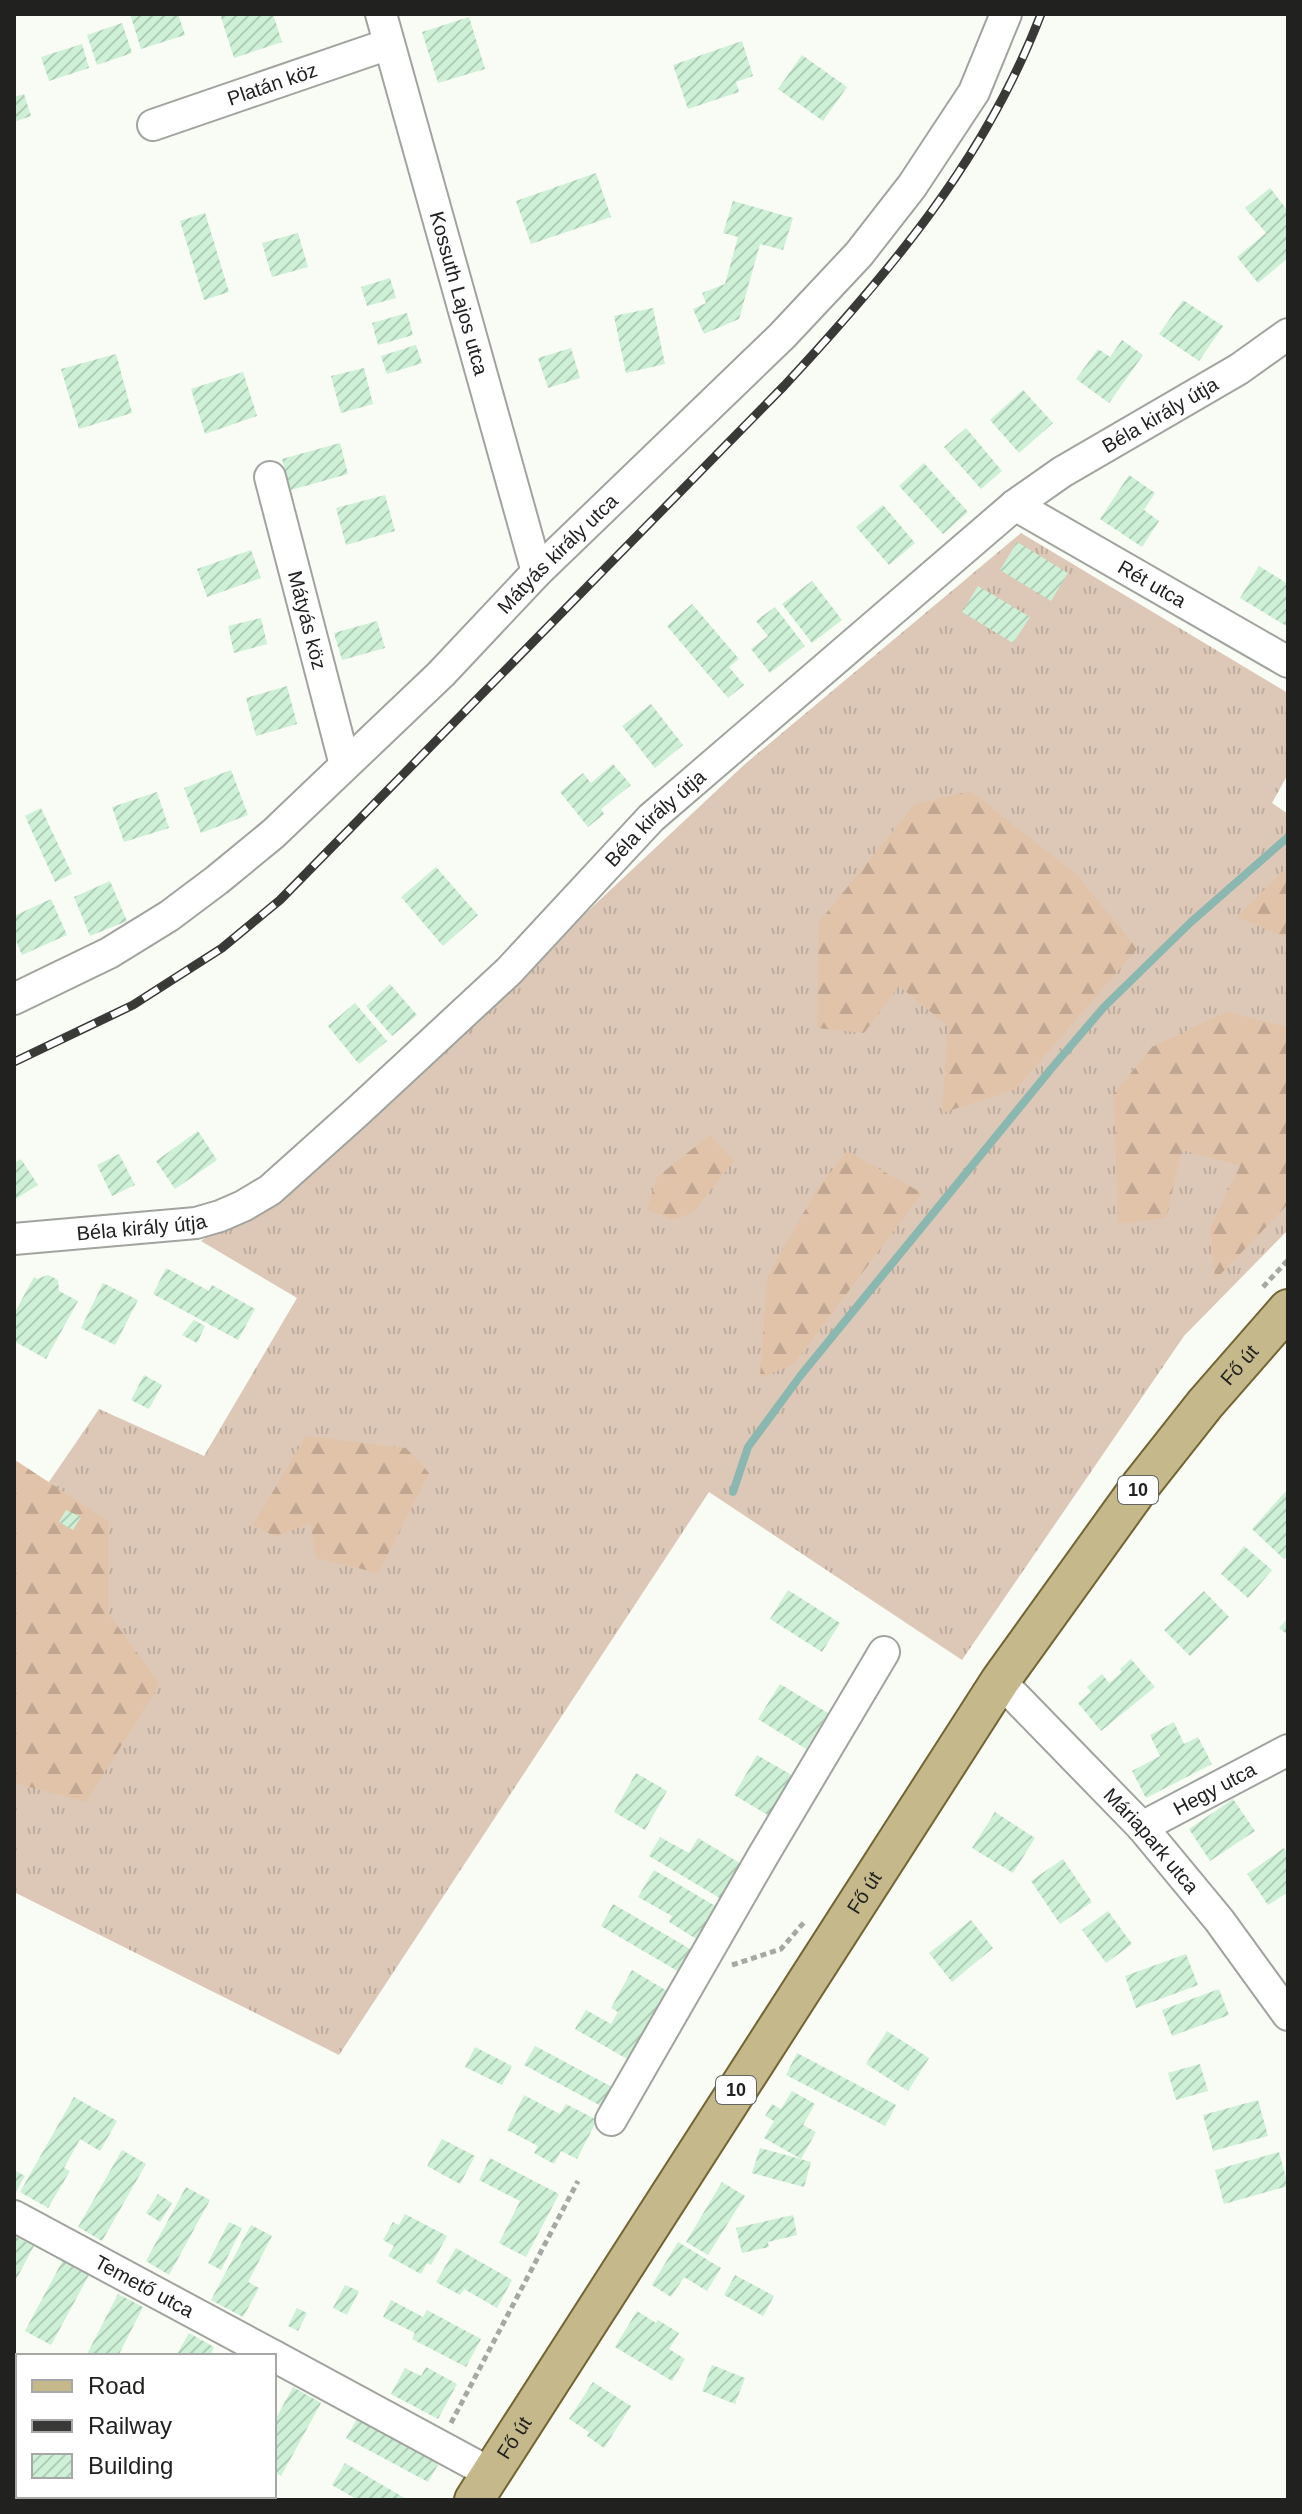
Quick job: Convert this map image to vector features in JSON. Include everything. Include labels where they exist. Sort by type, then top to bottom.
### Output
[{"type":"main road","name":"Fő út","points":[[482,2486],[1000,1681],[1141,1485],[1205,1404],[1288,1309]]},
{"type":"street","name":"Kossuth Lajos utca","points":[[381,14],[537,572]]},
{"type":"street","name":"Mátyás király utca","points":[[14,999],[109,953],[169,916],[273,834],[441,674],[537,572],[782,336],[859,254],[912,186],[974,92],[1006,14]]},
{"type":"street","name":"Platán köz","points":[[153,125],[389,44]]},
{"type":"street","name":"Béla király útja","points":[[14,1239],[196,1223],[243,1206],[270,1190],[509,971],[651,818],[1015,505],[1062,472],[1239,369],[1288,334]]},
{"type":"street","name":"Mátyás köz","points":[[270,477],[345,765]]},
{"type":"street","name":"Rét utca","points":[[1015,505],[1288,662]]},
{"type":"street","points":[[611,2120],[884,1652]]},
{"type":"street","name":"Máriapark utca","points":[[1000,1681],[1142,1827],[1219,1920],[1288,2015]]},
{"type":"street","name":"Hegy utca","points":[[1142,1827],[1288,1750]]},
{"type":"street","name":"Temető utca","points":[[14,2216],[270,2354]]},
{"type":"street","name":"Temető utca","points":[[276,2357],[439,2445],[482,2486]]},
{"type":"path","points":[[693,1977],[781,1949],[810,1916]]},
{"type":"path","points":[[439,2445],[578,2181]]},
{"type":"green space","points":[[1021,533],[1288,693],[1288,774],[1272,803],[1288,814],[1288,1230],[1184,1336],[962,1660],[709,1492],[339,2055],[14,1892],[14,1533],[99,1409],[204,1456],[297,1298],[201,1241],[358,1126],[745,764]]},
{"type":"green space","points":[[971,791],[1079,877],[1137,949],[1016,1089],[942,1113],[948,1026],[899,986],[864,1033],[817,1028],[819,922],[915,804]]},
{"type":"green space","points":[[1288,866],[1288,938],[1237,917]]},
{"type":"green space","points":[[1226,1012],[1288,1027],[1288,1204],[1215,1280],[1210,1228],[1240,1166],[1182,1150],[1166,1218],[1118,1224],[1114,1094],[1152,1047]]},
{"type":"green space","points":[[710,1135],[734,1161],[693,1212],[674,1220],[647,1210],[657,1177]]},
{"type":"green space","points":[[847,1151],[922,1193],[794,1364],[760,1378],[767,1277],[816,1191]]},
{"type":"green space","points":[[306,1436],[406,1448],[429,1473],[378,1573],[316,1558],[310,1523],[276,1537],[253,1525]]},
{"type":"green space","points":[[15,1460],[108,1521],[108,1613],[160,1684],[86,1802],[14,1783]]},
{"type":"building","points":[[130,14],[178,14],[185,35],[141,49]]},
{"type":"building","points":[[220,14],[273,14],[282,42],[234,58]]},
{"type":"building","points":[[469,17],[485,69],[438,83],[422,32]]},
{"type":"building","points":[[122,23],[132,53],[97,65],[87,35]]},
{"type":"building","points":[[742,41],[753,76],[736,82],[739,92],[688,109],[673,65]]},
{"type":"building","points":[[82,44],[89,68],[49,81],[41,57]]},
{"type":"building","points":[[802,55],[847,87],[823,121],[778,89]]},
{"type":"building","points":[[24,94],[31,116],[14,122],[14,97]]},
{"type":"building","points":[[596,173],[611,217],[531,244],[516,201]]},
{"type":"building","points":[[1270,188],[1288,211],[1288,258],[1258,283],[1237,257],[1266,233],[1245,208]]},
{"type":"building","points":[[733,201],[793,218],[783,250],[760,244],[739,319],[704,334],[693,309],[706,303],[702,293],[725,284],[738,237],[723,233]]},
{"type":"building","points":[[205,213],[229,292],[204,300],[180,221]]},
{"type":"building","points":[[298,233],[308,267],[272,277],[262,243]]},
{"type":"building","points":[[390,278],[396,298],[367,306],[361,287]]},
{"type":"building","points":[[1183,300],[1223,326],[1199,361],[1159,334]]},
{"type":"building","points":[[653,308],[665,364],[626,373],[614,316]]},
{"type":"building","points":[[407,313],[413,335],[378,345],[372,323]]},
{"type":"building","points":[[1122,340],[1143,355],[1109,403],[1076,379],[1098,349],[1110,357]]},
{"type":"building","points":[[416,345],[422,363],[387,374],[381,356]]},
{"type":"building","points":[[571,348],[580,378],[548,388],[538,358]]},
{"type":"building","points":[[116,354],[132,413],[79,429],[61,369]]},
{"type":"building","points":[[364,368],[373,404],[341,413],[331,376]]},
{"type":"building","points":[[243,372],[257,416],[205,434],[191,389]]},
{"type":"building","points":[[1023,390],[1053,423],[1019,453],[990,420]]},
{"type":"building","points":[[966,428],[1002,471],[981,489],[944,447]]},
{"type":"building","points":[[340,443],[348,474],[291,490],[282,459]]},
{"type":"building","points":[[924,463],[968,512],[943,534],[899,486]]},
{"type":"building","points":[[1129,475],[1155,493],[1144,510],[1159,521],[1142,547],[1100,519]]},
{"type":"building","points":[[385,495],[395,531],[346,545],[336,508]]},
{"type":"building","points":[[883,505],[915,543],[889,565],[856,527]]},
{"type":"building","points":[[1017,542],[1068,573],[1051,601],[1000,570]]},
{"type":"building","points":[[251,550],[261,578],[207,597],[197,569]]},
{"type":"building","points":[[1259,566],[1288,584],[1288,627],[1240,598]]},
{"type":"building","points":[[812,581],[842,620],[812,643],[782,604]]},
{"type":"building","points":[[978,586],[1030,617],[1013,643],[962,612]]},
{"type":"building","points":[[692,604],[739,659],[729,667],[744,685],[728,698],[667,626]]},
{"type":"building","points":[[775,607],[805,646],[770,673],[751,649],[768,636],[756,621]]},
{"type":"building","points":[[261,618],[267,644],[234,653],[228,626]]},
{"type":"building","points":[[377,621],[385,648],[342,660],[334,633]]},
{"type":"building","points":[[287,686],[297,724],[256,736],[246,698]]},
{"type":"building","points":[[651,704],[683,745],[655,768],[622,726]]},
{"type":"building","points":[[613,764],[631,785],[601,809],[604,814],[588,827],[560,792],[583,773],[591,783]]},
{"type":"building","points":[[231,770],[248,815],[201,833],[184,788]]},
{"type":"building","points":[[157,792],[169,828],[124,842],[112,807]]},
{"type":"building","points":[[41,808],[72,874],[55,882],[25,816]]},
{"type":"building","points":[[436,867],[478,915],[443,946],[401,897]]},
{"type":"building","points":[[110,881],[127,921],[90,936],[74,897]]},
{"type":"building","points":[[51,899],[67,935],[22,955],[14,936],[14,916]]},
{"type":"building","points":[[390,984],[417,1015],[392,1036],[366,1006]]},
{"type":"building","points":[[355,1003],[387,1041],[359,1064],[328,1026]]},
{"type":"building","points":[[198,1131],[217,1160],[175,1189],[156,1161]]},
{"type":"building","points":[[119,1154],[135,1185],[112,1196],[97,1165]]},
{"type":"building","points":[[21,1159],[38,1185],[14,1200],[14,1163]]},
{"type":"building","points":[[166,1268],[209,1291],[212,1285],[255,1309],[238,1340],[153,1294]]},
{"type":"building","points":[[48,1275],[58,1280],[59,1291],[78,1301],[46,1359],[14,1341],[14,1314],[34,1277],[37,1279]]},
{"type":"building","points":[[103,1283],[138,1300],[115,1345],[81,1328]]},
{"type":"building","points":[[194,1320],[205,1326],[197,1343],[182,1335]]},
{"type":"building","points":[[144,1375],[162,1385],[149,1409],[131,1400]]},
{"type":"building","points":[[1285,1492],[1288,1494],[1288,1555],[1284,1559],[1252,1529]]},
{"type":"building","points":[[66,1510],[81,1517],[73,1530],[59,1522]]},
{"type":"building","points":[[1244,1546],[1272,1570],[1248,1598],[1221,1574]]},
{"type":"building","points":[[788,1590],[840,1623],[822,1652],[770,1619]]},
{"type":"building","points":[[1204,1591],[1229,1617],[1190,1656],[1164,1630]]},
{"type":"building","points":[[1288,1618],[1288,1635],[1279,1628]]},
{"type":"building","points":[[1131,1659],[1155,1687],[1101,1731],[1078,1703],[1091,1692],[1087,1687],[1102,1674],[1109,1683]]},
{"type":"building","points":[[780,1684],[828,1713],[806,1749],[758,1719]]},
{"type":"building","points":[[1174,1722],[1184,1744],[1198,1737],[1212,1764],[1146,1798],[1132,1771],[1160,1756],[1150,1735]]},
{"type":"building","points":[[757,1755],[797,1778],[773,1818],[734,1795]]},
{"type":"building","points":[[636,1773],[667,1791],[645,1830],[614,1812]]},
{"type":"building","points":[[1233,1799],[1255,1831],[1210,1861],[1189,1829]]},
{"type":"building","points":[[995,1812],[1035,1838],[1013,1873],[972,1848]]},
{"type":"building","points":[[660,1837],[689,1853],[698,1838],[743,1865],[723,1900],[649,1856]]},
{"type":"building","points":[[1284,1848],[1288,1854],[1288,1892],[1268,1905],[1247,1874]]},
{"type":"building","points":[[1063,1859],[1092,1902],[1060,1924],[1031,1881]]},
{"type":"building","points":[[654,1870],[717,1907],[698,1940],[669,1922],[672,1916],[638,1897]]},
{"type":"building","points":[[613,1904],[692,1950],[679,1972],[601,1926]]},
{"type":"building","points":[[1108,1911],[1132,1944],[1106,1963],[1082,1930]]},
{"type":"building","points":[[971,1920],[993,1948],[952,1982],[929,1953]]},
{"type":"building","points":[[1186,1954],[1198,1985],[1136,2008],[1125,1976]]},
{"type":"building","points":[[632,1970],[667,1991],[627,2059],[575,2029],[586,2010],[611,2024],[618,2012],[611,2008]]},
{"type":"building","points":[[1219,1989],[1229,2015],[1172,2036],[1162,2010]]},
{"type":"building","points":[[887,2031],[929,2058],[908,2091],[866,2064]]},
{"type":"building","points":[[535,2046],[614,2088],[603,2107],[524,2065]]},
{"type":"building","points":[[475,2047],[512,2066],[502,2085],[465,2067]]},
{"type":"building","points":[[797,2053],[896,2105],[885,2126],[786,2075]]},
{"type":"building","points":[[1200,2064],[1208,2091],[1176,2100],[1168,2073]]},
{"type":"building","points":[[792,2091],[815,2104],[803,2125],[816,2132],[801,2159],[764,2138],[774,2121],[765,2116],[772,2104],[781,2109]]},
{"type":"building","points":[[524,2095],[560,2114],[566,2104],[597,2120],[577,2159],[561,2151],[554,2164],[534,2153],[538,2146],[507,2130]]},
{"type":"building","points":[[74,2097],[117,2121],[100,2151],[80,2139],[64,2168],[70,2171],[48,2208],[20,2192]]},
{"type":"building","points":[[1258,2100],[1268,2136],[1213,2151],[1203,2115]]},
{"type":"building","points":[[442,2139],[475,2156],[460,2184],[427,2166]]},
{"type":"building","points":[[760,2148],[811,2162],[804,2187],[752,2173]]},
{"type":"building","points":[[122,2150],[146,2164],[102,2241],[78,2227]]},
{"type":"building","points":[[1279,2152],[1288,2186],[1224,2204],[1215,2170]]},
{"type":"building","points":[[490,2158],[559,2194],[526,2257],[499,2243],[520,2201],[479,2180]]},
{"type":"building","points":[[14,2170],[25,2176],[14,2195]]},
{"type":"building","points":[[722,2182],[745,2196],[708,2255],[686,2242]]},
{"type":"building","points":[[186,2187],[210,2200],[169,2275],[146,2261]]},
{"type":"building","points":[[158,2194],[172,2203],[160,2222],[146,2213]]},
{"type":"building","points":[[405,2214],[447,2236],[431,2265],[427,2263],[421,2274],[388,2256],[394,2246],[383,2240],[393,2222],[399,2225]]},
{"type":"building","points":[[793,2215],[797,2235],[768,2242],[769,2247],[742,2253],[736,2228]]},
{"type":"building","points":[[229,2222],[242,2228],[221,2270],[208,2263]]},
{"type":"building","points":[[251,2225],[272,2236],[248,2282],[259,2288],[243,2317],[211,2300]]},
{"type":"building","points":[[14,2236],[34,2246],[14,2283]]},
{"type":"building","points":[[678,2242],[721,2268],[707,2291],[684,2277],[671,2297],[652,2285]]},
{"type":"building","points":[[456,2248],[512,2280],[497,2308],[464,2289],[460,2295],[436,2282]]},
{"type":"building","points":[[63,2260],[89,2275],[51,2345],[25,2331]]},
{"type":"building","points":[[735,2275],[774,2296],[763,2316],[724,2295]]},
{"type":"building","points":[[345,2285],[359,2291],[347,2315],[333,2308]]},
{"type":"building","points":[[118,2294],[143,2307],[119,2354],[87,2354]]},
{"type":"building","points":[[391,2300],[423,2317],[427,2310],[481,2339],[466,2367],[412,2339],[415,2333],[383,2317]]},
{"type":"building","points":[[297,2308],[307,2313],[298,2331],[288,2326]]},
{"type":"building","points":[[637,2311],[679,2333],[669,2349],[685,2359],[672,2381],[615,2347]]},
{"type":"building","points":[[189,2333],[214,2347],[211,2354],[177,2354]]},
{"type":"building","points":[[712,2365],[745,2378],[735,2404],[702,2391]]},
{"type":"building","points":[[426,2367],[457,2384],[438,2419],[391,2394],[405,2368],[421,2376]]},
{"type":"building","points":[[593,2382],[631,2406],[604,2448],[587,2436],[589,2432],[569,2419]]},
{"type":"building","points":[[293,2387],[321,2403],[281,2476],[276,2473],[276,2418]]},
{"type":"building","points":[[357,2419],[439,2463],[428,2482],[346,2438]]},
{"type":"building","points":[[345,2463],[408,2500],[358,2500],[332,2485]]},
{"type":"waterway","points":[[733,1492],[748,1447],[801,1375],[1051,1069],[1104,1007],[1191,922],[1288,837]]},
{"type":"railway","points":[[14,1062],[133,1005],[222,948],[280,900],[784,386],[897,257],[963,166],[992,118],[1041,14]]}]
